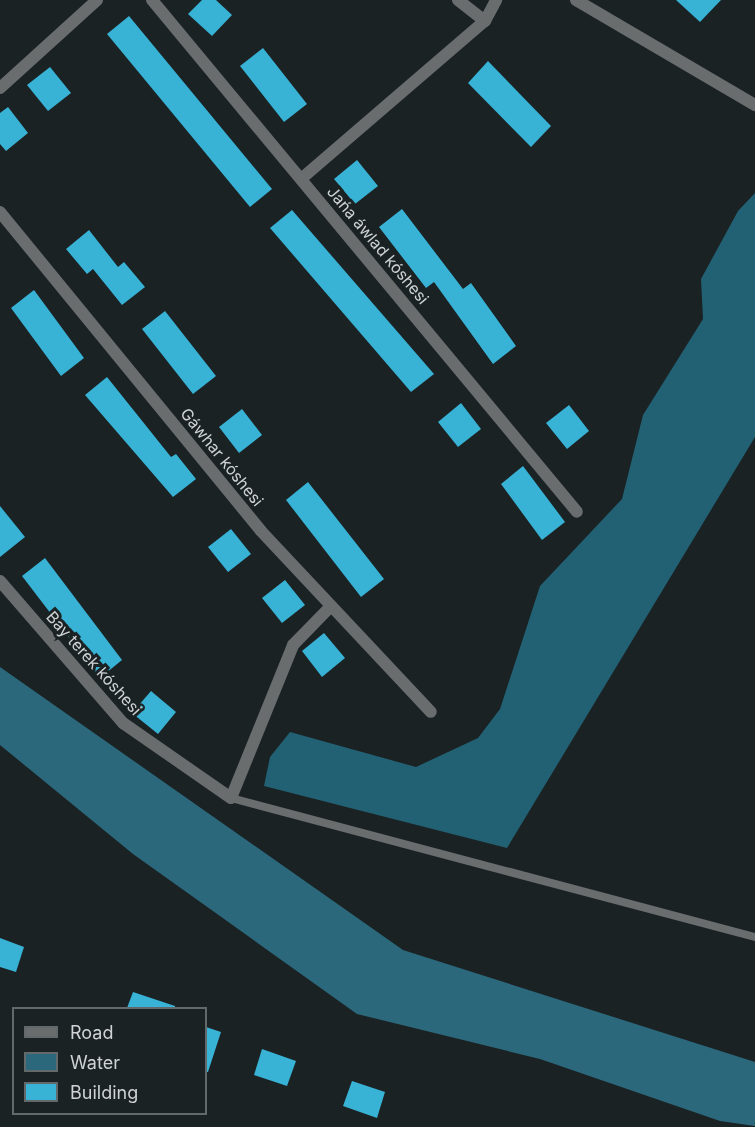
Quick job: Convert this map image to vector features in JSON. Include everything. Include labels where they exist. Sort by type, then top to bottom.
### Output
[{"type":"street","points":[[0,88],[97,0]]},
{"type":"street","name":"Jańa áwlad kóshesi","points":[[152,0],[577,512]]},
{"type":"street","points":[[458,0],[485,21]]},
{"type":"street","points":[[301,179],[485,21],[495,0]]},
{"type":"street","points":[[576,0],[755,105]]},
{"type":"street","name":"Gáwhar kóshesi","points":[[0,212],[261,531],[431,712]]},
{"type":"street","name":"Bay terek kóshesi","points":[[0,582],[123,723],[231,798]]},
{"type":"street","points":[[231,798],[293,645],[331,606]]},
{"type":"lane","points":[[231,798],[755,937]]},
{"type":"shaded area","points":[[755,193],[755,437],[507,848],[264,786],[270,757],[290,732],[416,767],[478,738],[500,709],[540,586],[622,499],[643,415],[703,319],[701,279],[738,211]]},
{"type":"water","points":[[0,667],[403,950],[755,1062],[755,1126],[720,1121],[540,1059],[357,1014],[133,854],[0,745]]},
{"type":"building","points":[[202,0],[216,0],[232,15],[212,36],[188,14]]},
{"type":"building","points":[[676,0],[721,0],[700,22]]},
{"type":"building","points":[[129,16],[272,189],[250,207],[107,34]]},
{"type":"building","points":[[263,48],[307,104],[284,122],[240,66]]},
{"type":"building","points":[[488,61],[551,126],[531,147],[468,83]]},
{"type":"building","points":[[50,67],[71,93],[48,111],[27,85]]},
{"type":"building","points":[[8,107],[28,133],[6,151],[0,144],[0,113]]},
{"type":"building","points":[[357,160],[378,186],[355,204],[334,179]]},
{"type":"building","points":[[402,209],[463,289],[471,283],[516,346],[493,364],[434,282],[426,288],[379,227]]},
{"type":"building","points":[[292,210],[434,374],[411,392],[270,228]]},
{"type":"building","points":[[89,230],[118,267],[124,262],[145,287],[122,305],[93,269],[87,274],[66,249]]},
{"type":"building","points":[[34,290],[84,358],[61,376],[11,308]]},
{"type":"building","points":[[165,311],[216,376],[193,394],[142,329]]},
{"type":"building","points":[[107,377],[171,457],[176,454],[196,479],[173,497],[85,395]]},
{"type":"building","points":[[461,403],[481,429],[458,447],[438,422]]},
{"type":"building","points":[[569,405],[589,431],[567,449],[546,423]]},
{"type":"building","points":[[242,409],[262,435],[239,453],[219,427]]},
{"type":"building","points":[[523,466],[565,522],[542,540],[501,484]]},
{"type":"building","points":[[308,482],[384,579],[361,597],[286,500]]},
{"type":"building","points":[[0,506],[25,537],[0,557]]},
{"type":"building","points":[[231,529],[251,554],[228,572],[208,547]]},
{"type":"building","points":[[45,558],[122,660],[100,678],[22,576]]},
{"type":"building","points":[[285,580],[305,605],[282,623],[262,598]]},
{"type":"building","points":[[324,633],[345,658],[322,677],[302,651]]},
{"type":"building","points":[[151,691],[176,712],[158,734],[132,713]]},
{"type":"building","points":[[0,938],[24,947],[16,972],[0,967]]},
{"type":"building","points":[[133,992],[175,1006],[175,1007],[127,1007]]},
{"type":"building","points":[[207,1027],[221,1032],[207,1072]]},
{"type":"building","points":[[262,1049],[296,1061],[287,1086],[254,1075]]},
{"type":"building","points":[[352,1081],[385,1092],[377,1118],[343,1106]]}]
